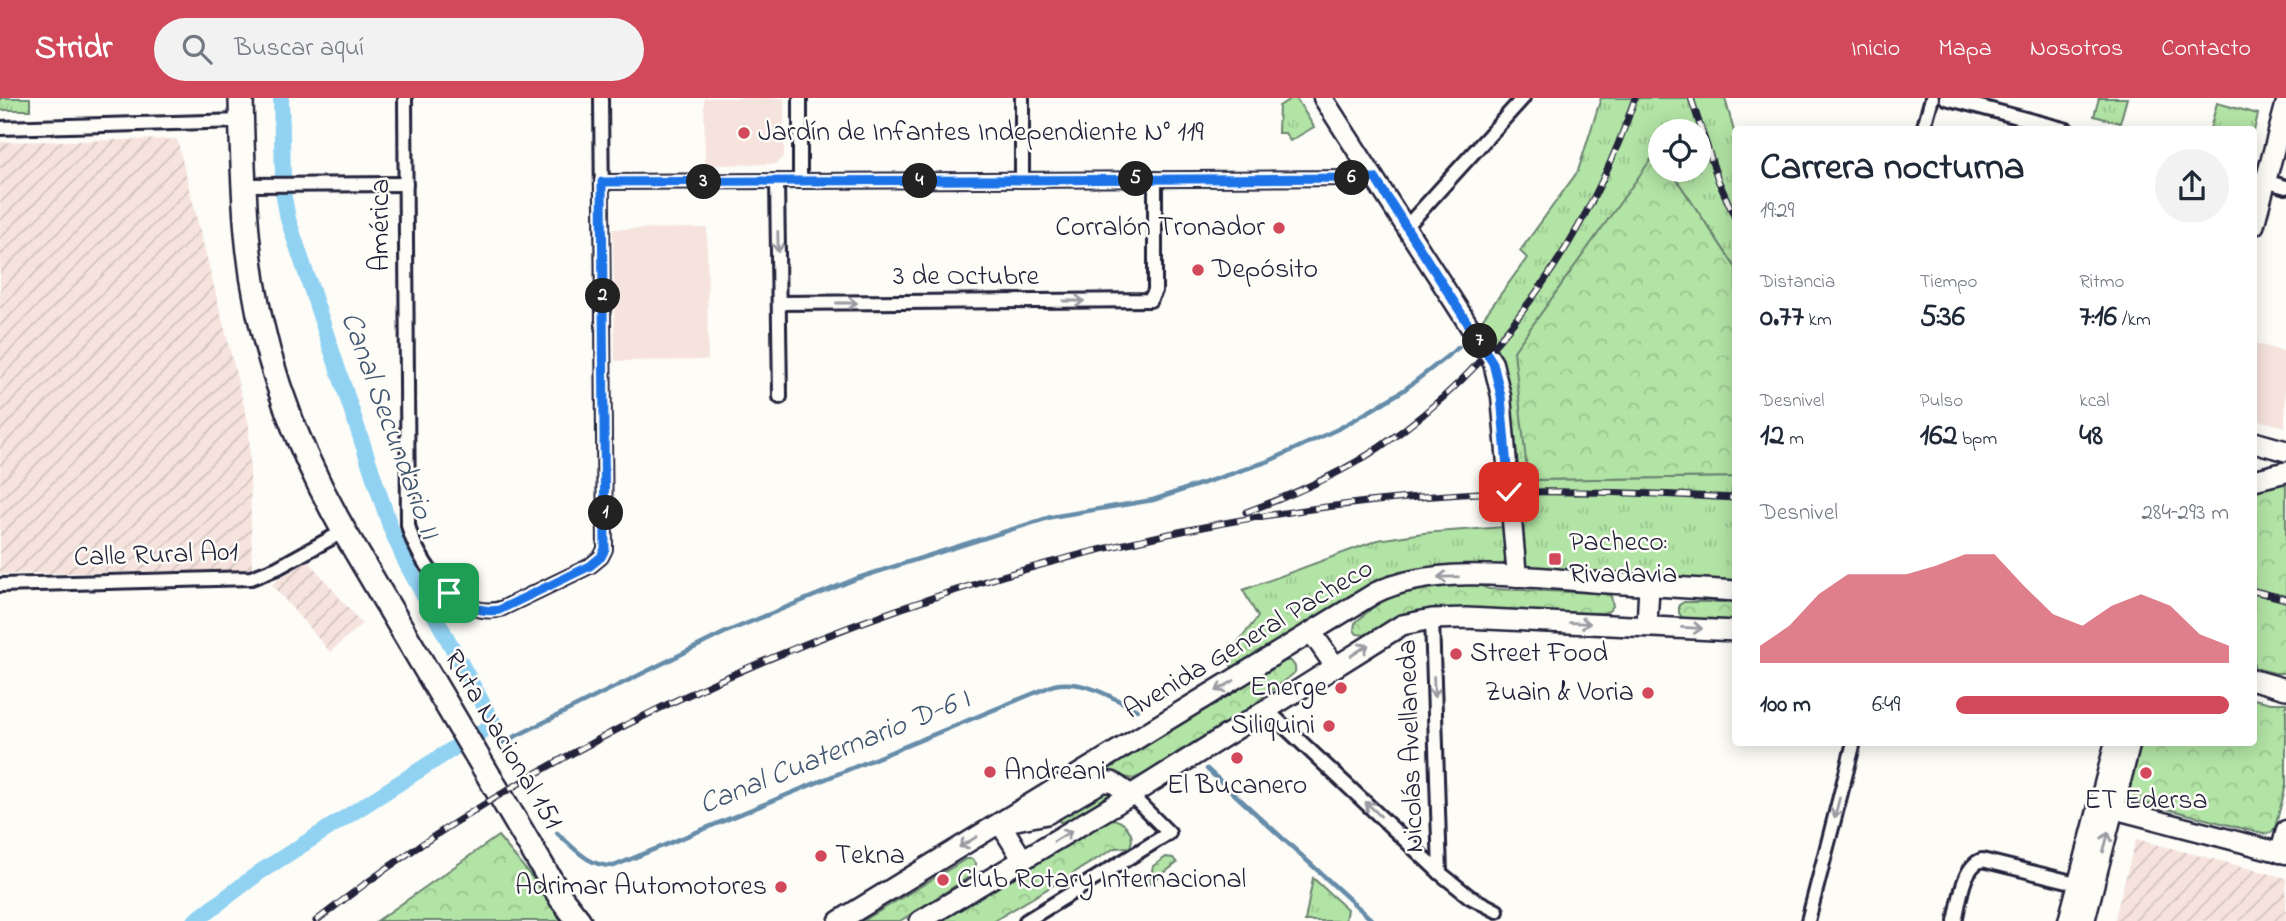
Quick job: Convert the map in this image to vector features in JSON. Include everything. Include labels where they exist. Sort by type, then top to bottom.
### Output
[{"type":"highway","name":"Ruta Nacional 151","points":[[242,98],[244,185],[252,273],[270,355],[299,442],[344,531],[561,898],[579,921]]},
{"type":"highway","name":"Ruta Nacional 151","points":[[561,898],[570,921]]},
{"type":"main road","points":[[1323,98],[1488,354],[1497,374],[1517,577]]},
{"type":"main road","points":[[2257,202],[2260,180],[2286,104]]},
{"type":"main road","points":[[2257,443],[2286,451]]},
{"type":"main road","points":[[2257,479],[2286,472]]},
{"type":"main road","name":"Avenida General Pacheco","points":[[839,921],[1375,593],[1401,582],[1431,578],[1517,577],[1732,591]]},
{"type":"main road","points":[[1647,626],[1649,586]]},
{"type":"main road","points":[[920,921],[1131,795],[1402,625],[1432,619],[1466,618],[1732,631]]},
{"type":"main road","points":[[1312,633],[1335,666]]},
{"type":"main road","points":[[2257,681],[2281,688]]},
{"type":"main road","points":[[2257,692],[2281,688]]},
{"type":"main road","points":[[2085,921],[2086,886],[2106,807],[2114,746]]},
{"type":"main road","points":[[2106,807],[2129,746]]},
{"type":"main road","points":[[1023,860],[1000,823],[1047,814],[1102,782],[1112,782],[1131,795]]},
{"type":"main road","points":[[2106,807],[2283,853],[2286,830]]},
{"type":"main road","points":[[2068,921],[2086,886]]},
{"type":"street","name":"América","points":[[405,98],[408,525],[415,545],[443,587],[462,603],[486,611],[499,610],[590,566],[601,557],[605,549],[602,182]]},
{"type":"street","points":[[601,98],[602,182],[1375,178]]},
{"type":"street","points":[[800,98],[800,181]]},
{"type":"street","points":[[1022,98],[1022,180]]},
{"type":"street","points":[[1406,227],[1523,98]]},
{"type":"street","points":[[1924,126],[1932,98]]},
{"type":"street","points":[[1946,98],[2052,126]]},
{"type":"street","points":[[0,128],[242,121]]},
{"type":"street","name":"3 de Octubre","points":[[779,303],[1152,299],[1155,291],[1155,179]]},
{"type":"street","points":[[2260,180],[2286,187]]},
{"type":"street","points":[[777,181],[780,397]]},
{"type":"street","points":[[244,185],[405,184]]},
{"type":"street","name":"Calle Rural A01","points":[[0,585],[251,578],[271,571],[344,531]]},
{"type":"street","name":"Nicolás Avellaneda","points":[[1432,619],[1440,873]]},
{"type":"street","points":[[1267,710],[1440,873],[1470,897],[1497,911]]},
{"type":"street","points":[[1808,921],[1853,746]]},
{"type":"street","points":[[1026,921],[1169,833],[1131,795]]},
{"type":"street","points":[[1955,921],[1967,874],[1976,863],[1990,860],[2086,886]]},
{"type":"shaded area","name":"Jardín de Infantes Independiente N° 119","points":[[704,98],[784,98],[784,156],[776,164],[705,165]]},
{"type":"shaded area","points":[[177,139],[249,426],[252,570],[0,574],[0,142]]},
{"type":"shaded area","points":[[707,228],[708,360],[615,361],[613,229]]},
{"type":"shaded area","points":[[2257,344],[2286,352],[2285,427],[2257,420]]},
{"type":"shaded area","points":[[305,557],[362,624],[330,652],[272,585]]},
{"type":"shaded area","points":[[2136,839],[2286,878],[2286,921],[2114,921]]},
{"type":"green space","points":[[0,98],[30,98],[30,110],[0,110]]},
{"type":"green space","points":[[1296,98],[1314,127],[1290,141],[1285,133],[1278,133],[1279,106]]},
{"type":"green space","points":[[1601,98],[1725,98],[1733,126],[1732,262],[1678,182],[1711,182],[1711,119],[1648,119],[1648,177],[1528,480],[1732,477],[1732,583],[1634,578],[1621,572],[1539,570],[1529,568],[1525,563],[1506,386],[1478,325],[1527,258],[1520,251],[1578,171]]},
{"type":"green space","points":[[2099,98],[2127,98],[2120,123],[2094,116]]},
{"type":"green space","points":[[2217,103],[2258,114],[2255,126],[2211,126]]},
{"type":"green space","points":[[1648,164],[1648,182],[1678,182],[1732,262],[1732,477],[1528,480],[1514,351]]},
{"type":"green space","points":[[2286,478],[2286,673],[2257,669],[2257,486]]},
{"type":"green space","points":[[1504,527],[1506,558],[1503,566],[1417,572],[1234,670],[1226,657],[1258,617],[1243,590],[1378,540],[1423,533]]},
{"type":"green space","points":[[1473,583],[1489,589],[1602,593],[1611,596],[1613,606],[1602,613],[1423,610],[1403,614],[1365,635],[1357,634],[1354,630],[1355,623],[1384,597],[1400,590]]},
{"type":"green space","points":[[1732,599],[1732,623],[1683,619],[1679,613],[1679,605],[1684,602],[1724,602]]},
{"type":"green space","points":[[1285,661],[1291,661],[1295,672],[1254,705],[1142,775],[1133,779],[1114,774],[1097,776]]},
{"type":"green space","points":[[2257,700],[2286,703],[2286,785],[2275,828],[2271,833],[2263,834],[2137,801],[2129,796],[2127,789],[2138,746],[2257,746]]},
{"type":"green space","points":[[1104,791],[1112,793],[1067,821],[1060,822],[1058,818]]},
{"type":"green space","points":[[1111,819],[1128,828],[1132,837],[1130,847],[1115,848],[994,921],[938,921]]},
{"type":"green space","points":[[498,836],[541,888],[561,921],[377,921]]},
{"type":"green space","points":[[1166,857],[1173,858],[1177,863],[1149,884],[1153,866]]},
{"type":"green space","points":[[966,859],[972,859],[976,863],[975,873],[900,921],[863,921]]},
{"type":"green space","points":[[1313,878],[1347,909],[1345,921],[1305,921]]},
{"type":"waterway","name":"Canal Secundario II","points":[[281,98],[283,176]]},
{"type":"waterway","name":"Canal Secundario II","points":[[283,192],[288,219],[391,529],[407,565],[494,724],[475,736]]},
{"type":"waterway","points":[[494,724],[502,743],[726,632],[858,578],[1051,517],[1153,500],[1269,461],[1340,428],[1373,409],[1404,390],[1459,347]]},
{"type":"waterway","name":"Canal Cuaternario D-6 I","points":[[557,833],[590,860],[597,864],[614,866],[1054,685],[1087,687],[1137,710]]},
{"type":"waterway","name":"Canal Secundario II","points":[[195,921],[260,872],[454,748]]},
{"type":"waterway","name":"Canal Cuaternario D-6 I","points":[[1207,769],[1373,921]]},
{"type":"railway","points":[[1246,512],[1315,484],[1380,447],[1424,414],[1502,337],[1536,294],[1593,200],[1616,150],[1635,98]]},
{"type":"railway","points":[[1691,98],[1718,180],[1732,211]]},
{"type":"railway","points":[[316,921],[439,833],[571,754],[712,684],[858,624],[1008,574],[1160,536],[1312,509],[1462,494],[1530,492],[1732,498]]},
{"type":"railway","points":[[2257,592],[2286,599]]},
{"type":"place","name":"Jardín de Infantes Independiente N° 119","points":[[744,133]]},
{"type":"place","name":"Corralón Tronador","points":[[1279,228]]},
{"type":"place","name":"Depósito","points":[[1198,270]]},
{"type":"place","name":"Pacheco: Rivadavia","points":[[1555,559]]},
{"type":"place","name":"Street Food","points":[[1456,654]]},
{"type":"place","name":"Energe","points":[[1341,688]]},
{"type":"place","name":"Zuain & Voria","points":[[1648,693]]},
{"type":"place","name":"Siliquini","points":[[1329,726]]},
{"type":"place","name":"El Bucanero","points":[[1237,758]]},
{"type":"place","name":"Andreani","points":[[990,772]]},
{"type":"place","name":"ET Edersa","points":[[2146,773]]},
{"type":"place","name":"Tekna","points":[[821,856]]},
{"type":"place","name":"Club Rotary Internacional","points":[[943,880]]},
{"type":"place","name":"Adrimar Automotores","points":[[781,887]]},
{"type":"route","points":[[449,593],[462,603],[480,610],[499,610],[590,566],[598,561],[605,549],[607,536],[602,182],[1375,178],[1493,363],[1501,396],[1509,492]]}]
